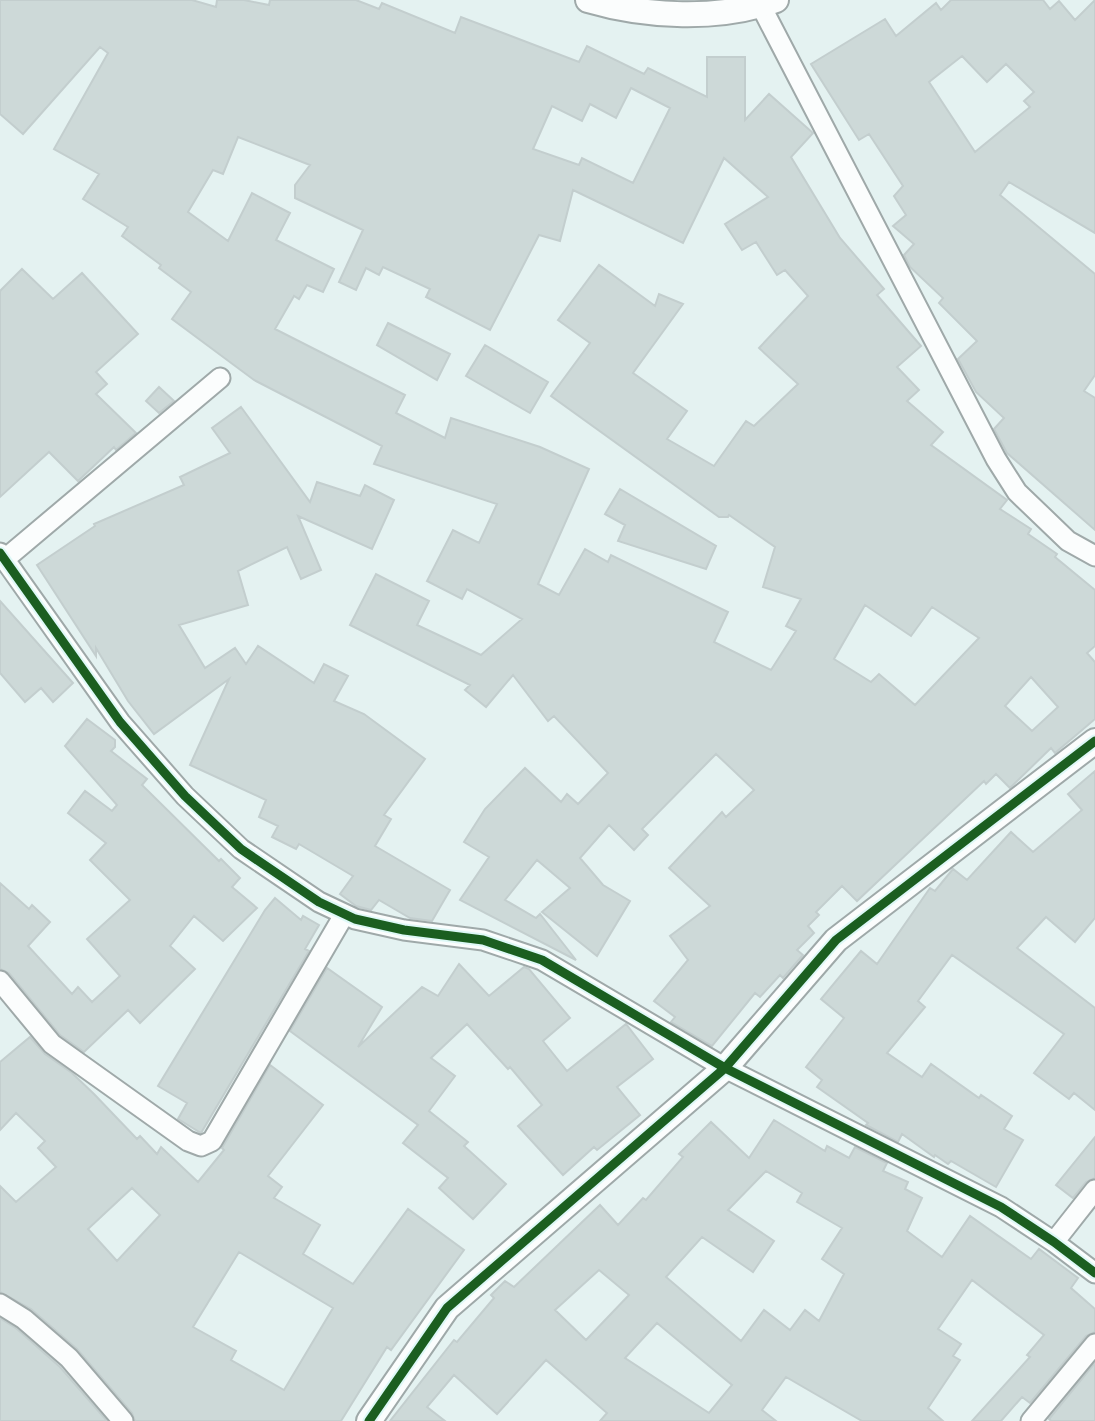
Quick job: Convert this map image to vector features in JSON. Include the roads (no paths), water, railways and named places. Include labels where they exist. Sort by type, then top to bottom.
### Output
[{"type":"street","points":[[588,0],[652,14],[699,14],[768,3],[996,459],[1017,492],[1068,541],[1095,556]]},
{"type":"street","points":[[220,378],[2,556],[120,722],[185,796],[241,849],[319,902],[344,915],[404,930],[483,940],[542,960],[725,1068],[1000,1207],[1095,1273]]},
{"type":"street","points":[[369,1421],[447,1308],[725,1068],[836,940],[1095,741]]},
{"type":"street","points":[[0,981],[52,1045],[188,1141],[201,1146],[212,1141],[344,915]]},
{"type":"street","points":[[1054,1242],[1095,1190]]},
{"type":"street","points":[[0,1304],[23,1319],[69,1358],[124,1421]]},
{"type":"street","points":[[1031,1421],[1095,1344]]}]
